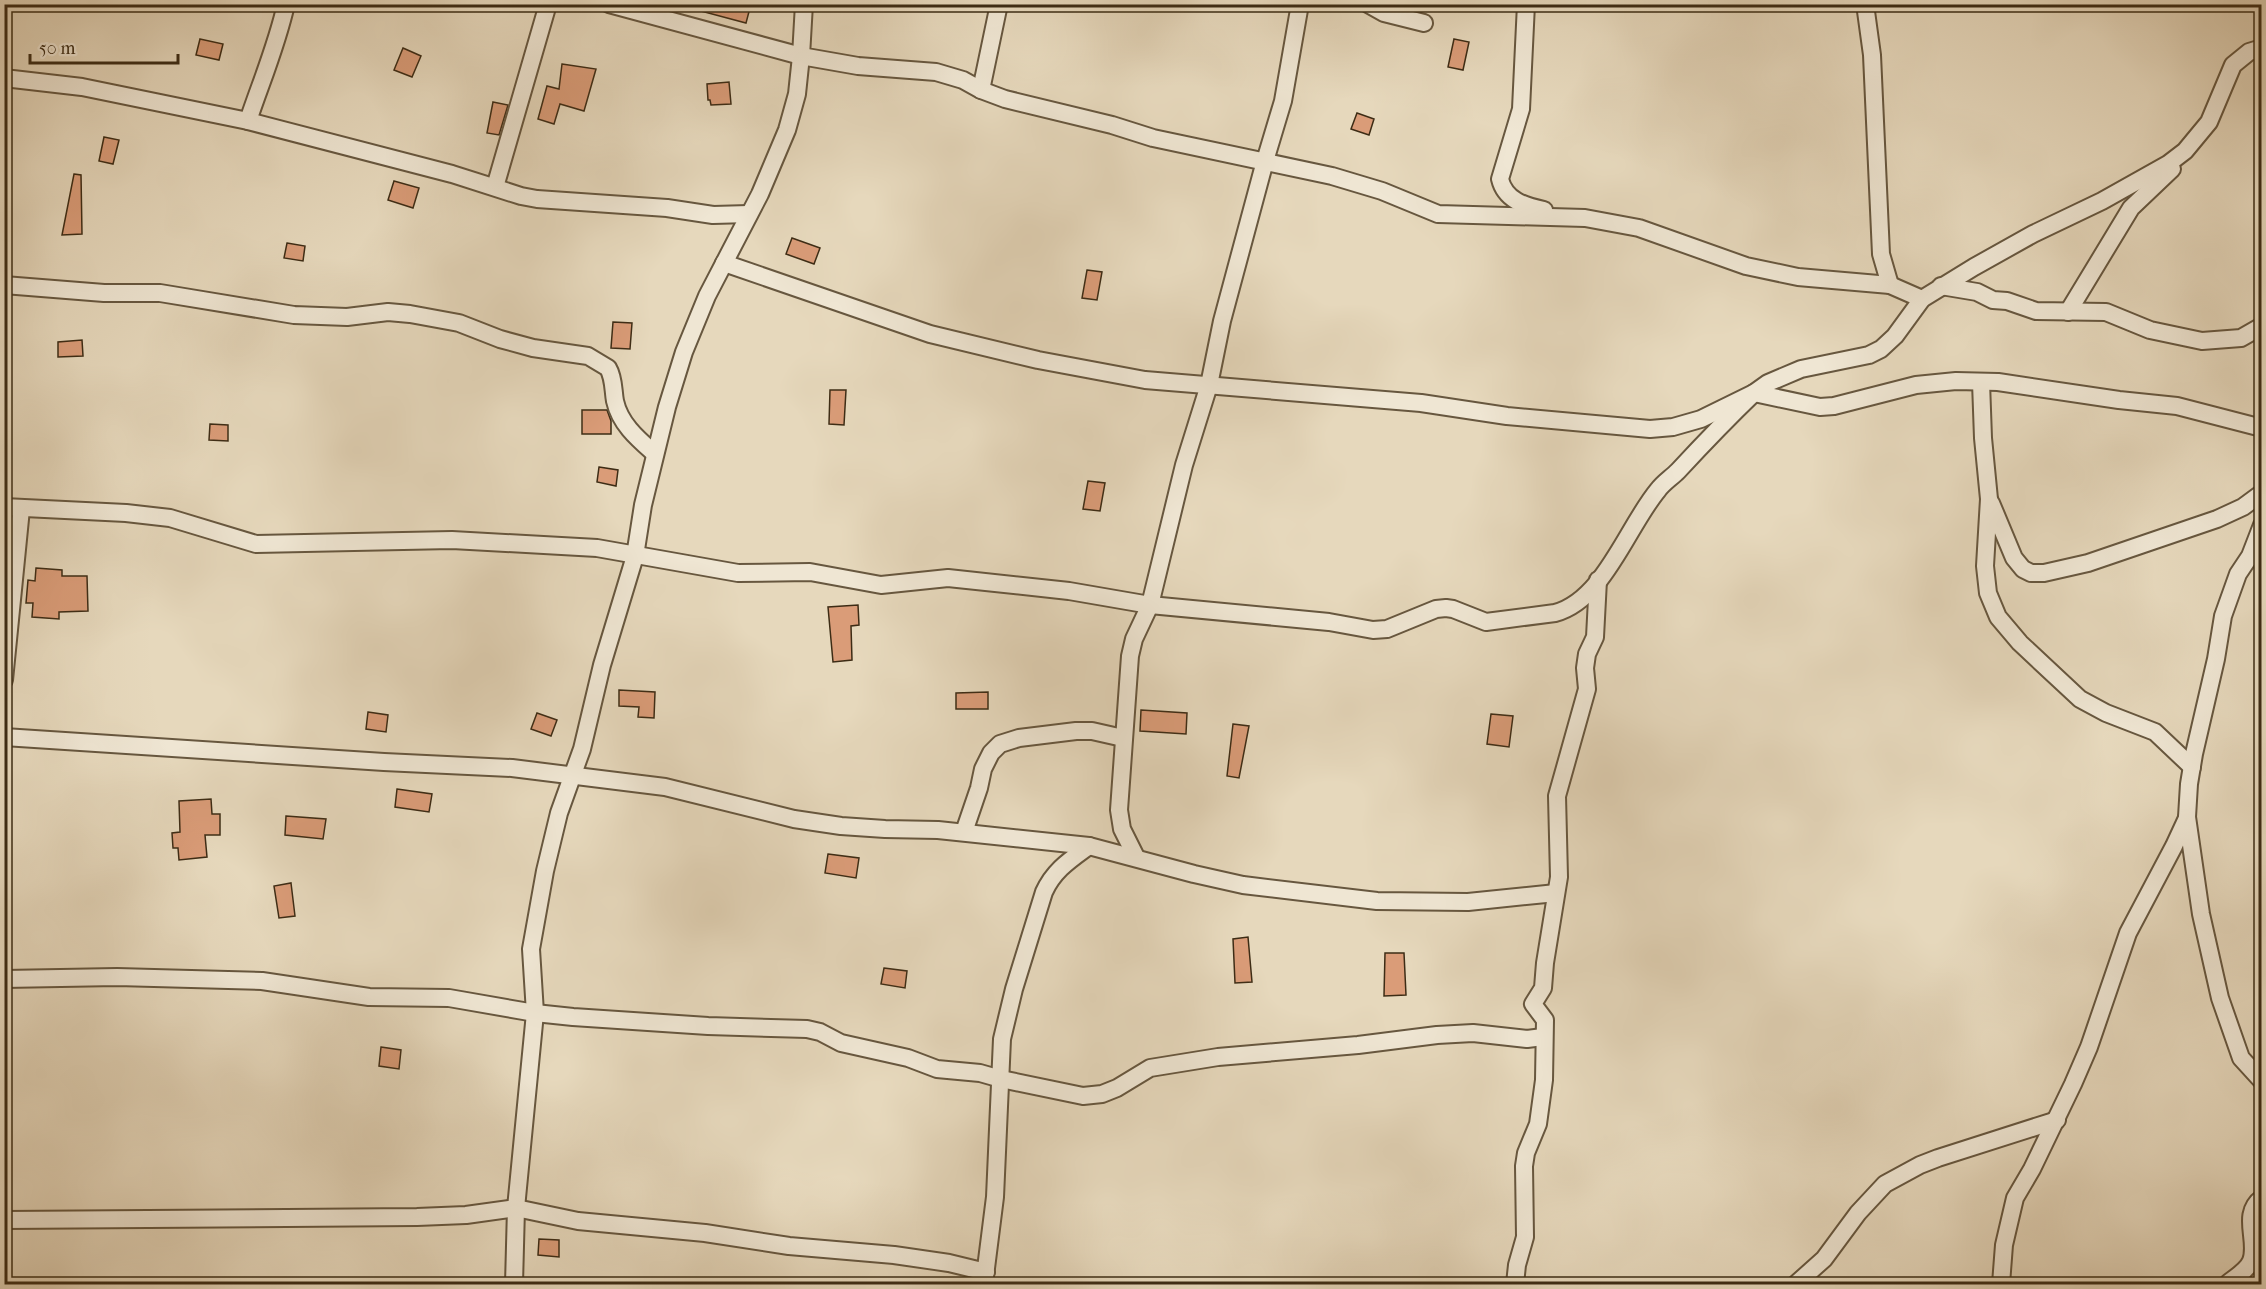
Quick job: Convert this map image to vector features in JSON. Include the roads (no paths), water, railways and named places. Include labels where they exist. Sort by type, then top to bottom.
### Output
[{"type":"street","points":[[248,122],[262,76],[278,39],[285,4]]},
{"type":"street","points":[[495,187],[548,4]]},
{"type":"street","points":[[609,4],[801,56],[858,66],[936,72],[963,80],[1005,99],[1112,125],[1153,138],[1332,176],[1372,188],[1438,214],[1584,218]]},
{"type":"street","points":[[514,1284],[516,1208],[535,1013],[531,950],[536,914],[559,813],[582,749],[602,664],[635,556],[643,505],[655,454],[684,352],[707,296],[767,179],[797,94],[804,4]]},
{"type":"street","points":[[981,90],[999,4]]},
{"type":"street","points":[[1136,857],[1122,830],[1119,810],[1130,656],[1134,639],[1150,605],[1184,465],[1209,385],[1222,321],[1264,160],[1284,101],[1300,4]]},
{"type":"street","points":[[1368,4],[1384,13],[1424,23]]},
{"type":"street","points":[[1526,4],[1521,109],[1500,179],[1502,187],[1510,198],[1527,207],[1639,228],[1757,268],[1798,277],[1890,285],[1922,299]]},
{"type":"street","points":[[1865,4],[1872,55],[1881,254],[1890,285]]},
{"type":"street","points":[[2068,312],[2131,208],[2170,172],[2186,149],[2209,123],[2233,65],[2253,50],[2262,48]]},
{"type":"street","points":[[4,78],[82,87],[248,122],[537,199],[667,208],[713,215],[748,214]]},
{"type":"street","points":[[724,263],[930,334],[1038,360],[1146,380],[1421,403],[1507,416],[1650,429],[1673,427],[1701,419],[1754,393],[1768,383],[1800,369],[1869,355],[1881,349],[1895,336],[1922,299],[1941,286],[2033,234],[2102,201],[2168,164],[2186,149]]},
{"type":"street","points":[[4,285],[104,293],[160,293],[294,315],[347,317],[388,312],[410,314],[459,323],[500,339],[533,348],[588,356],[609,368],[616,404],[624,422],[630,432],[655,454]]},
{"type":"street","points":[[1941,286],[1977,292],[1993,300],[2036,311],[2106,312],[2150,330],[2202,341],[2241,338],[2262,326]]},
{"type":"street","points":[[1754,393],[1820,406],[1834,406],[1916,385],[1956,381],[2010,383],[2119,400],[2177,406],[2262,428]]},
{"type":"street","points":[[1981,382],[1983,438],[1989,499],[1985,566],[1988,593],[1998,617],[2020,643],[2080,699],[2106,713],[2155,732],[2192,767]]},
{"type":"street","points":[[4,680],[13,508],[126,513],[170,518],[256,544],[437,539],[597,548],[738,573],[821,574],[881,585],[948,578],[1069,591],[1150,605],[1329,622],[1380,630],[1436,609],[1446,608],[1492,622],[1555,613],[1565,610],[1582,599],[1618,555],[1642,510],[1659,488],[1754,393]]},
{"type":"street","points":[[1989,499],[2014,558],[2023,569],[2031,573],[2044,573],[2088,563],[2217,519],[2243,507],[2262,493]]},
{"type":"street","points":[[2262,525],[2250,556],[2238,574],[2223,616],[2192,767],[2187,817],[2201,914],[2220,998],[2241,1058],[2262,1081]]},
{"type":"street","points":[[1515,1284],[1517,1265],[1526,1237],[1524,1166],[1526,1153],[1538,1124],[1543,1094],[1545,1020],[1533,1004],[1543,988],[1559,877],[1557,796],[1587,689],[1585,668],[1587,654],[1595,637],[1598,580]]},
{"type":"street","points":[[964,832],[983,769],[990,753],[1000,744],[1019,738],[1092,730],[1123,738]]},
{"type":"street","points":[[4,737],[384,762],[512,768],[665,787],[794,819],[885,830],[964,832],[1089,846],[1243,885],[1377,901],[1468,902],[1556,893]]},
{"type":"street","points":[[2001,1284],[2004,1245],[2015,1198],[2057,1120],[2089,1047],[2128,933],[2187,817]]},
{"type":"street","points":[[4,1220],[417,1218],[466,1215],[516,1208],[578,1221],[705,1233],[789,1246],[894,1255],[950,1263],[985,1278],[995,1197],[1002,1039],[1014,989],[1050,879],[1059,868],[1089,846]]},
{"type":"street","points":[[4,979],[117,977],[262,981],[369,997],[449,998],[535,1013],[708,1026],[807,1029],[820,1032],[841,1043],[908,1058],[937,1069],[968,1071],[1083,1096],[1102,1094],[1117,1088],[1150,1068],[1218,1057],[1358,1045],[1437,1035],[1473,1033],[1527,1039],[1543,1037]]},
{"type":"street","points":[[1796,1284],[1824,1259],[1858,1214],[1885,1184],[1938,1158],[2057,1120]]},
{"type":"street","points":[[2226,1284],[2250,1263],[2251,1214],[2253,1206],[2262,1198]]}]
